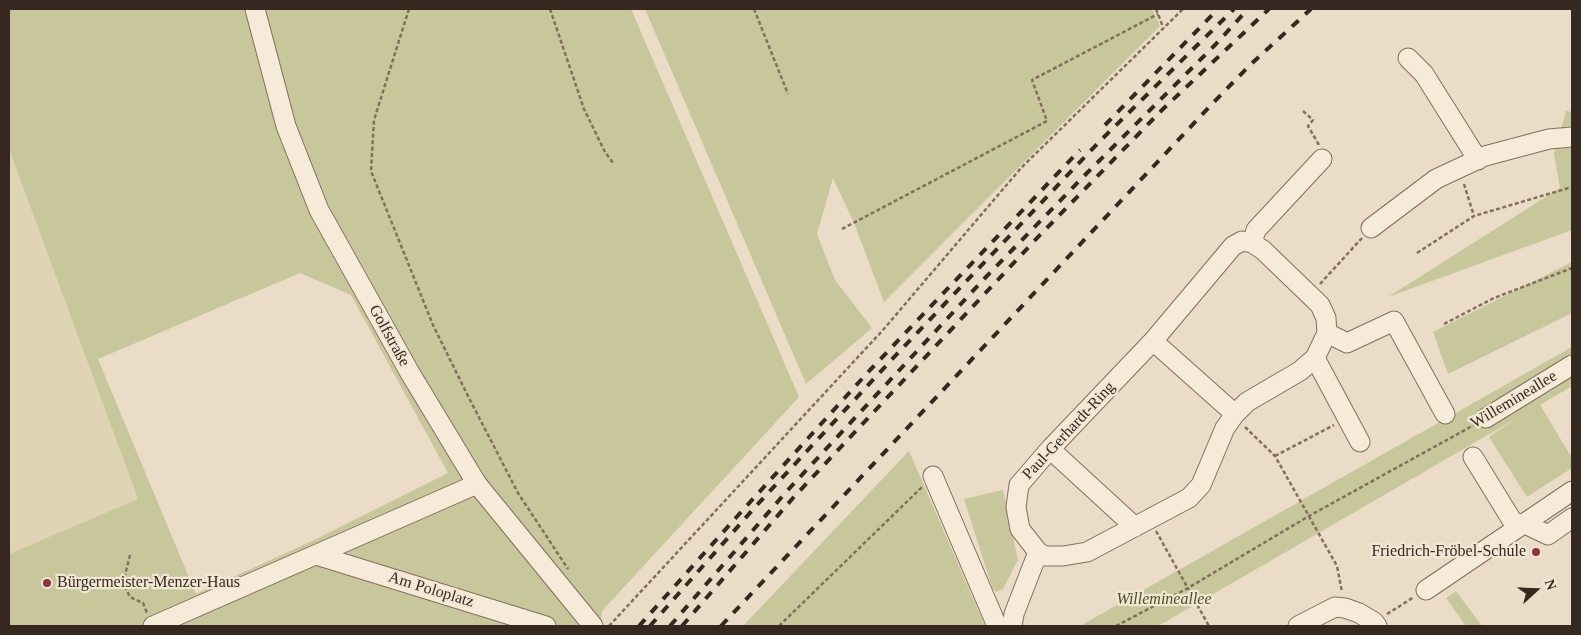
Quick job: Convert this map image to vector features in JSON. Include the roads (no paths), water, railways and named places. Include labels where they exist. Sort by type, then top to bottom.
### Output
[{"type":"street","name":"Golfstraße","points":[[255,9],[286,126],[319,210],[410,373],[477,484],[593,626]]},
{"type":"street","points":[[1408,58],[1424,74],[1478,160]]},
{"type":"street","points":[[1371,228],[1436,179],[1485,156],[1549,139],[1572,137]]},
{"type":"street","points":[[1012,626],[1014,614],[1038,552],[1045,556],[1063,556],[1087,552],[1189,498],[1201,486],[1225,428],[1235,414],[1247,402],[1300,371],[1315,358],[1327,333],[1326,318],[1320,305],[1263,250],[1252,243],[1256,230],[1322,159]]},
{"type":"street","name":"Paul-Gerhardt-Ring","points":[[1038,552],[1020,528],[1016,507],[1019,485],[1050,449],[1153,341],[1233,246],[1242,241],[1252,243]]},
{"type":"street","points":[[1327,333],[1348,343],[1394,321],[1445,414]]},
{"type":"street","points":[[1153,341],[1235,414]]},
{"type":"street","points":[[1315,358],[1360,442]]},
{"type":"street","name":"Willemineallee","points":[[1486,418],[1572,365]]},
{"type":"street","points":[[1050,449],[1142,523]]},
{"type":"street","points":[[1473,457],[1520,525],[1548,535],[1572,518]]},
{"type":"street","points":[[933,476],[998,626]]},
{"type":"street","points":[[148,620],[200,606],[477,484]]},
{"type":"street","points":[[1426,590],[1572,491]]},
{"type":"street","name":"Am Poloplatz","points":[[316,555],[546,626]]},
{"type":"street","points":[[1298,626],[1335,607],[1345,608],[1375,624]]},
{"type":"railway","points":[[1105,125],[1218,9]]},
{"type":"railway","points":[[650,626],[756,506],[896,355],[1101,140],[1234,9]]},
{"type":"railway","points":[[670,626],[787,491],[984,279],[1215,45],[1248,9]]},
{"type":"railway","points":[[682,626],[793,498],[1039,236],[1162,110],[1269,9]]},
{"type":"railway","points":[[721,626],[1213,103],[1249,66],[1311,9]]},
{"type":"railway","points":[[639,626],[870,370],[1080,150]]},
{"type":"place","name":"Friedrich-Fröbel-Schule","points":[[1536,552]]},
{"type":"place","name":"Bürgermeister-Menzer-Haus","points":[[47,583]]}]
